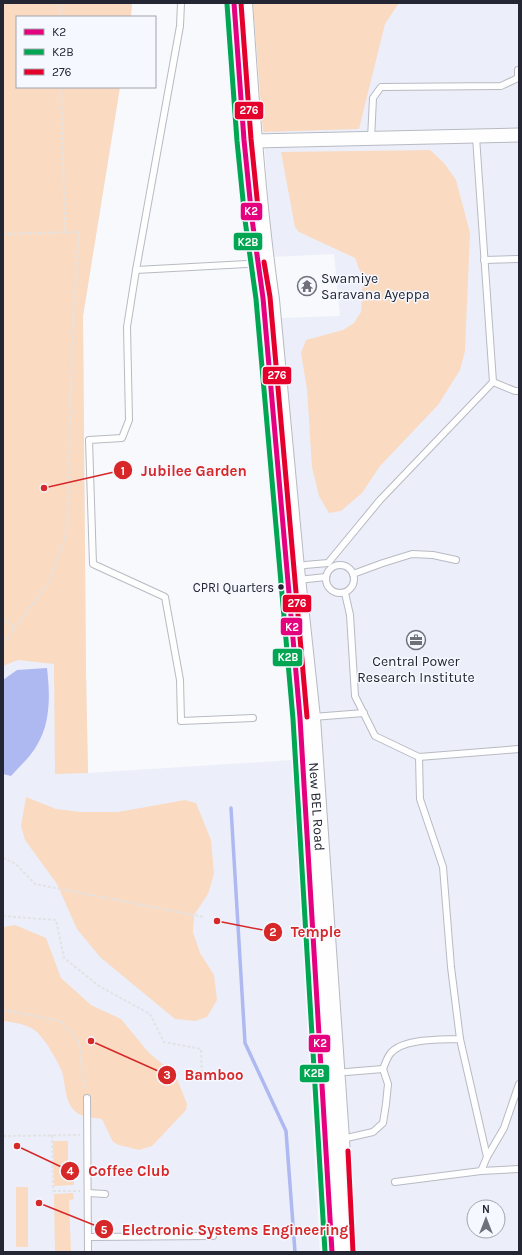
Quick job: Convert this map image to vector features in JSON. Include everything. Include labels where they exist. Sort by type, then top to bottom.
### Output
[{"type":"main road","name":"New BEL Road","points":[[234,3],[306,718]]},
{"type":"main road","name":"New BEL Road","points":[[243,3],[248,140]]},
{"type":"main road","name":"New BEL Road","points":[[261,263],[271,308],[296,574],[306,718],[340,1139],[346,1252]]},
{"type":"main road","points":[[306,718],[332,1252]]},
{"type":"street","points":[[248,140],[371,139],[519,135]]},
{"type":"lane","points":[[182,3],[180,26],[127,327],[129,420],[122,438],[88,440],[93,564],[165,597],[180,680],[181,721],[253,718]]},
{"type":"lane","points":[[371,139],[373,98],[380,87],[501,86],[518,78],[518,70]]},
{"type":"lane","points":[[296,574],[305,565],[328,563],[380,500],[493,382],[476,137]]},
{"type":"lane","points":[[484,260],[519,259]]},
{"type":"lane","points":[[136,270],[261,263]]},
{"type":"lane","points":[[493,382],[515,391],[519,391]]},
{"type":"lane","points":[[353,574],[412,554],[433,555],[456,560]]},
{"type":"lane","points":[[338,565],[347,567],[353,574],[354,583],[345,593],[340,594],[331,590],[326,582],[326,577],[330,569],[338,565]]},
{"type":"lane","points":[[296,574],[326,577]]},
{"type":"lane","points":[[345,593],[350,615],[355,696],[375,736],[419,756],[519,749]]},
{"type":"lane","points":[[306,718],[364,713]]},
{"type":"lane","points":[[419,756],[420,798],[443,866],[451,967],[460,1039],[488,1158]]},
{"type":"lane","points":[[340,1139],[373,1132],[382,1123],[388,1084],[383,1069],[390,1054],[399,1047],[422,1041],[460,1039]]},
{"type":"lane","points":[[346,1072],[383,1069]]},
{"type":"lane","points":[[480,1171],[504,1128],[519,1084]]},
{"type":"lane","points":[[86,1098],[88,1252]]},
{"type":"lane","points":[[395,1182],[480,1171],[519,1169]]},
{"type":"lane","points":[[88,1192],[106,1194]]},
{"type":"lane","points":[[88,1237],[213,1236]]},
{"type":"path","points":[[60,16],[61,3]]},
{"type":"path","points":[[61,88],[65,233]]},
{"type":"path","points":[[3,234],[78,232],[73,315],[67,533],[48,584],[3,643]]},
{"type":"path","points":[[3,619],[15,627]]},
{"type":"path","points":[[3,858],[16,864],[35,884],[204,917]]},
{"type":"path","points":[[3,916],[56,920],[64,958],[99,986],[150,1014],[164,1042],[201,1049],[202,1081]]},
{"type":"path","points":[[3,1010],[61,1021],[79,1042],[86,1098]]},
{"type":"path","points":[[52,1135],[52,1191],[88,1192]]},
{"type":"path","points":[[3,1136],[87,1135]]},
{"type":"shaded area","points":[[3,3],[132,3],[131,16],[16,16],[16,88],[120,88],[83,316],[88,773],[292,760],[320,1252],[3,1252]]},
{"type":"shaded area","points":[[3,3],[132,3],[131,16],[16,16],[16,88],[120,88],[83,316],[88,773],[55,774],[54,664],[18,660],[3,666]]},
{"type":"shaded area","name":"Central Power Research Institute","points":[[253,3],[519,3],[519,1252],[354,1252],[320,714],[280,318],[340,316],[334,254],[273,257]]},
{"type":"shaded area","points":[[253,3],[399,3],[385,24],[359,129],[263,132]]},
{"type":"shaded area","points":[[430,150],[444,163],[456,180],[470,233],[465,351],[460,370],[438,405],[380,466],[362,493],[341,511],[329,513],[319,496],[312,467],[307,389],[301,353],[306,340],[343,330],[354,323],[361,312],[363,279],[355,258],[299,232],[295,227],[281,152]]},
{"type":"shaded area","points":[[26,797],[56,809],[81,812],[118,812],[185,800],[196,803],[211,840],[214,874],[208,894],[194,915],[193,932],[200,953],[214,975],[217,1000],[207,1017],[195,1021],[175,1019],[100,957],[77,929],[57,884],[25,840],[21,826]]},
{"type":"shaded area","points":[[15,925],[46,938],[61,978],[91,1005],[121,1019],[149,1053],[175,1074],[187,1104],[186,1110],[152,1146],[139,1150],[119,1145],[113,1142],[102,1119],[78,1114],[69,1103],[62,1072],[54,1055],[37,1032],[30,1027],[3,1021],[3,927]]},
{"type":"shaded area","points":[[53,1141],[68,1141],[68,1178],[74,1178],[74,1185],[54,1186]]},
{"type":"shaded area","points":[[16,1187],[28,1187],[28,1247],[16,1247]]},
{"type":"shaded area","points":[[73,1193],[74,1199],[69,1200],[71,1252],[55,1252],[54,1194]]},
{"type":"water","points":[[47,668],[49,698],[47,717],[42,736],[32,753],[11,776],[3,774],[3,680],[17,670]]},
{"type":"waterway","points":[[231,808],[245,1043],[286,1131],[295,1252]]},
{"type":"transit line","name":"K2","points":[[234,3],[244,140],[252,219],[263,298],[300,718],[332,1252]]},
{"type":"transit line","name":"276","points":[[241,3],[251,139],[259,218]]},
{"type":"transit line","name":"K2B","points":[[227,4],[237,141],[245,220],[256,299],[293,719],[325,1252]]},
{"type":"transit line","name":"276","points":[[264,262],[270,297],[307,717]]},
{"type":"transit line","name":"276","points":[[348,1151],[353,1252]]},
{"type":"place","name":"Swamiye Saravana Ayeppa","points":[[307,286]]},
{"type":"place","name":"Jubilee Garden","points":[[44,488]]},
{"type":"place","name":"CPRI Quarters","points":[[281,587]]},
{"type":"place","name":"Central Power Research Institute","points":[[416,640]]},
{"type":"place","name":"Temple","points":[[217,921]]},
{"type":"place","name":"Bamboo","points":[[91,1041]]},
{"type":"place","name":"Coffee Club","points":[[17,1146]]},
{"type":"place","name":"Electronic Systems Engineering","points":[[39,1203]]}]
